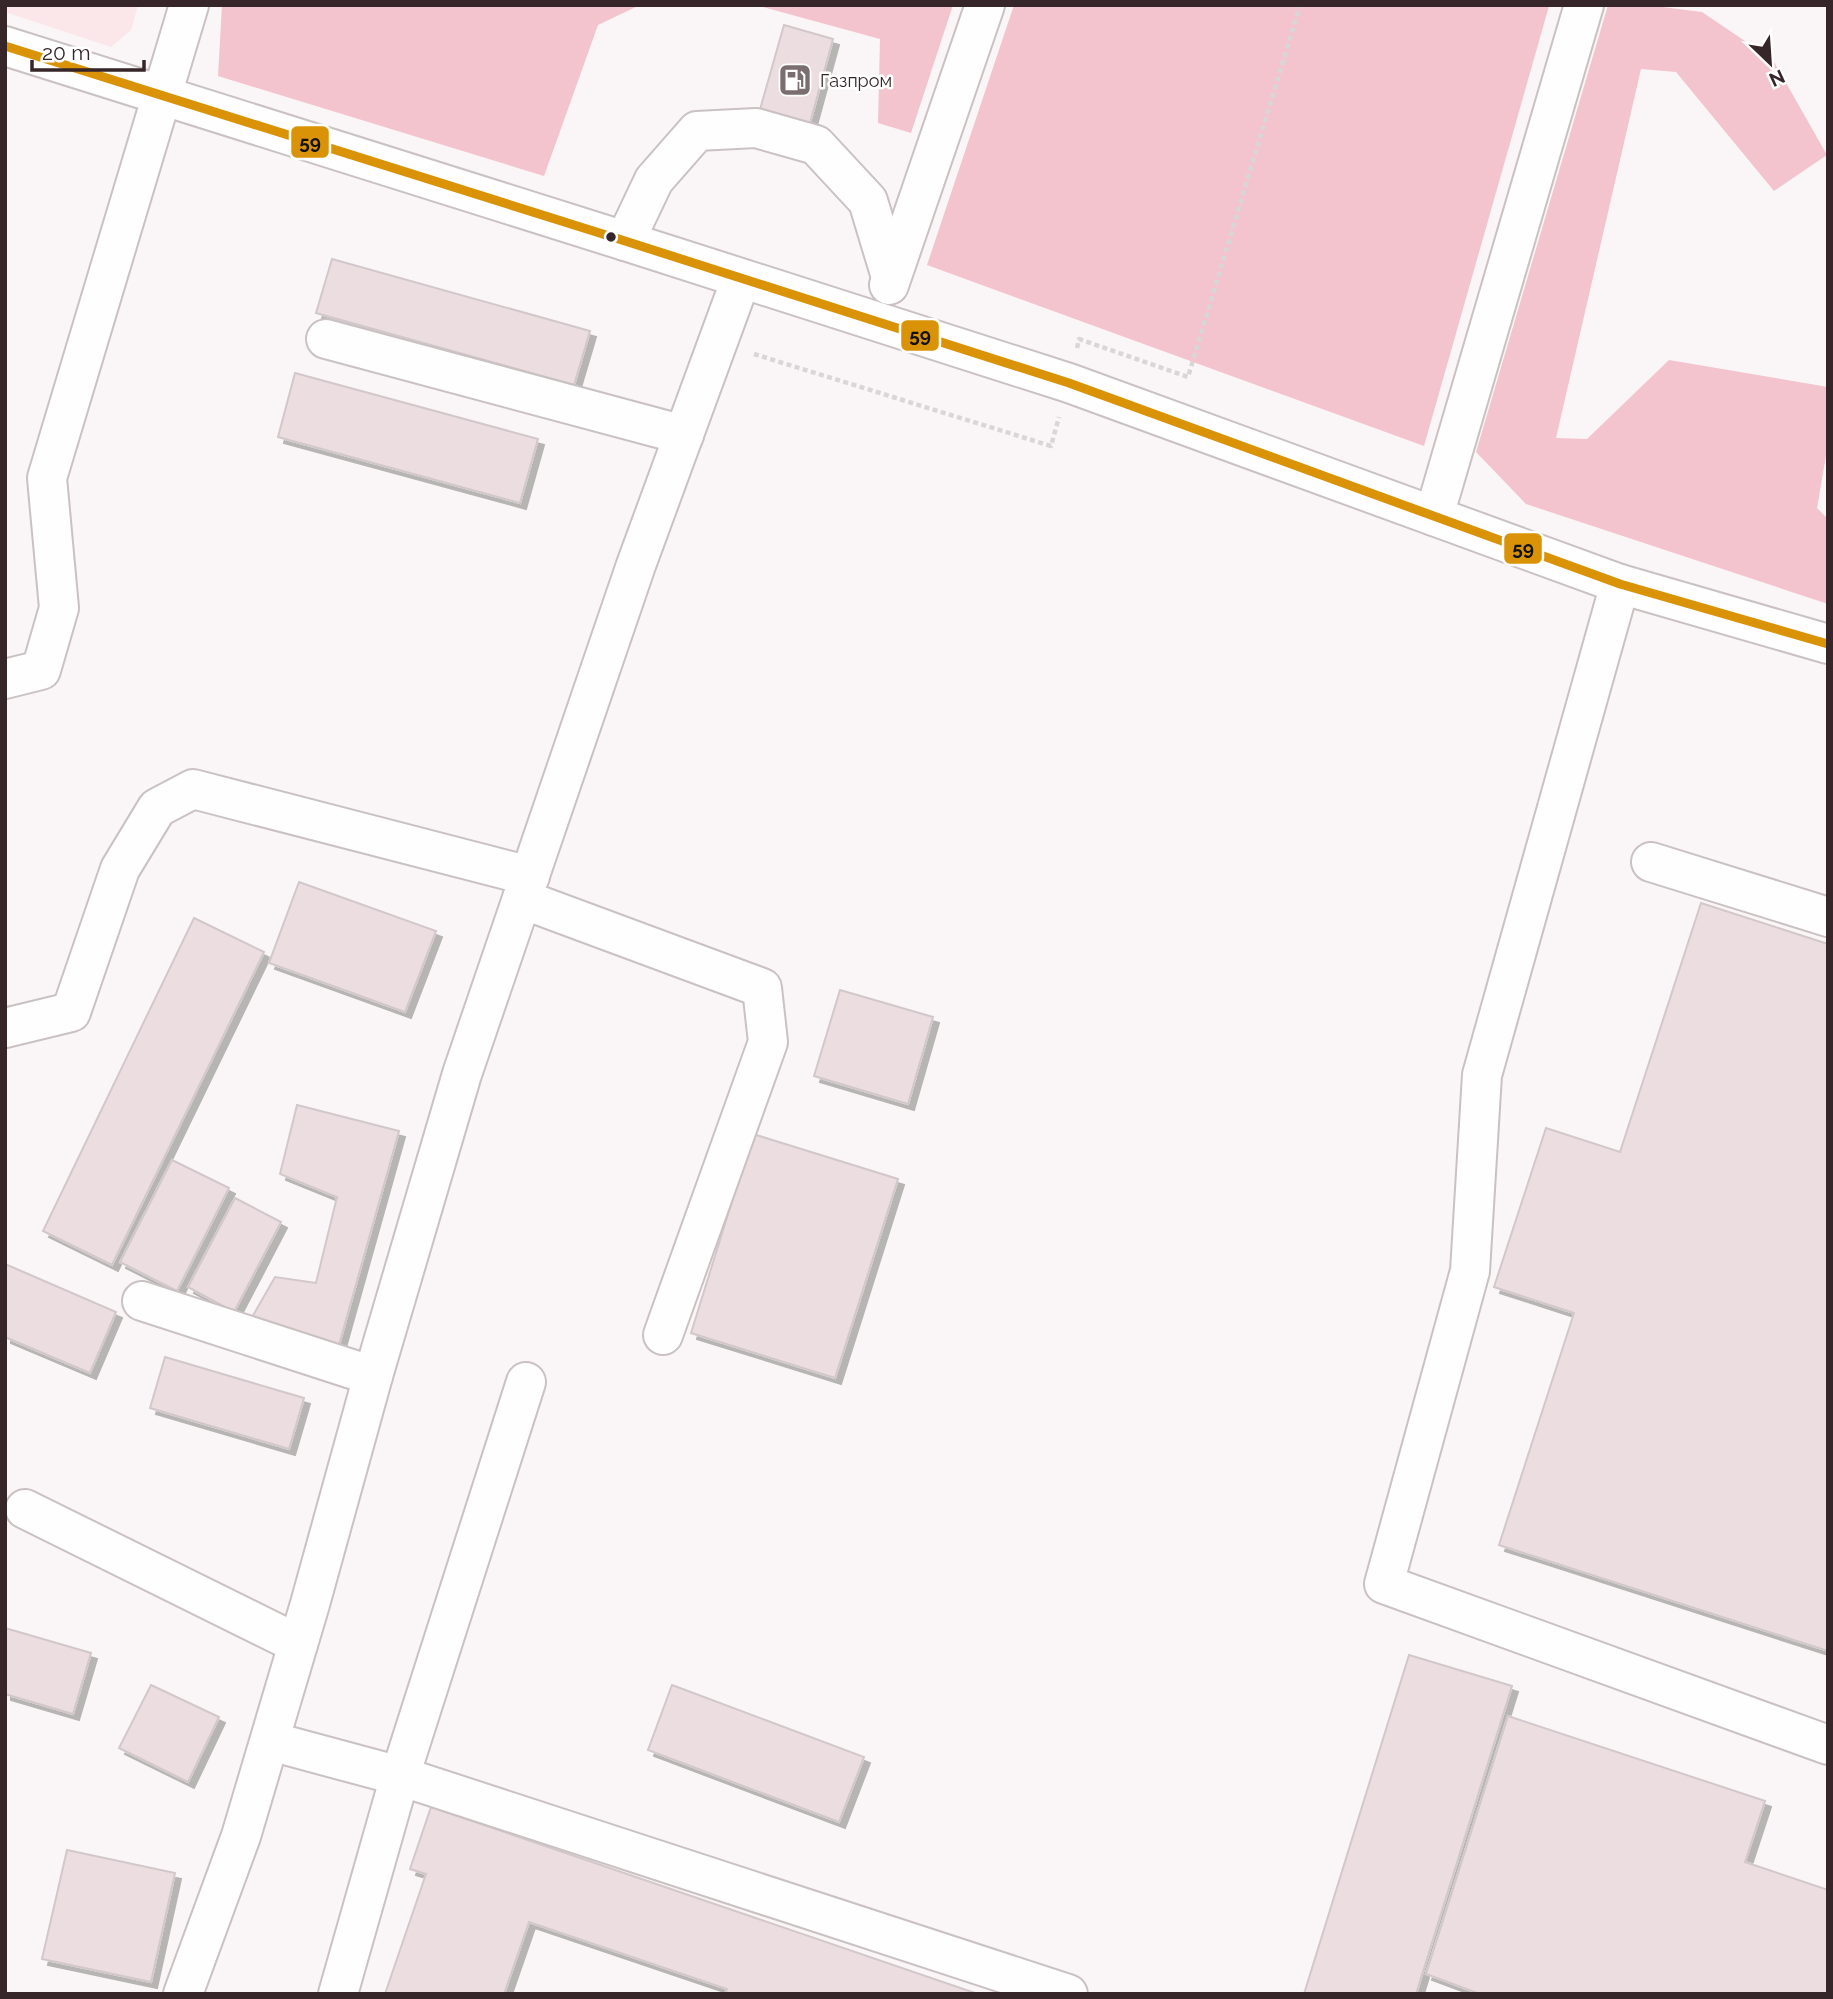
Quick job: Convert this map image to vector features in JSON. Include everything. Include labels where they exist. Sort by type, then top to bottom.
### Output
[{"type":"street","points":[[5,679],[41,670],[59,608],[47,478],[189,5]]},
{"type":"street","points":[[876,322],[985,5]]},
{"type":"street","points":[[1434,516],[1584,5]]},
{"type":"street","points":[[5,46],[1069,383],[1620,584],[1828,644]]},
{"type":"street","points":[[625,241],[654,180],[697,131],[756,128],[816,145],[868,201],[891,277]]},
{"type":"street","points":[[183,1994],[241,1836],[270,1741],[462,1074],[636,565],[741,278]]},
{"type":"street","points":[[327,340],[684,435]]},
{"type":"street","points":[[1620,584],[1482,1075],[1470,1271],[1384,1584],[1828,1745]]},
{"type":"street","points":[[5,1028],[71,1012],[120,869],[157,808],[193,789],[526,888],[762,988],[768,1042],[663,1335]]},
{"type":"street","points":[[1651,862],[1828,917]]},
{"type":"street","points":[[142,1301],[373,1377]]},
{"type":"street","points":[[338,1994],[400,1776],[526,1382]]},
{"type":"street","points":[[25,1509],[298,1644]]},
{"type":"street","points":[[270,1741],[400,1776],[1068,1994]]},
{"type":"path","points":[[717,342],[1051,446],[1079,339],[1188,377],[1300,5]]},
{"type":"shaded area","points":[[5,5],[138,5],[131,30],[111,47],[5,12]]},
{"type":"shaded area","points":[[222,5],[640,5],[598,25],[544,176],[218,76]]},
{"type":"shaded area","points":[[756,5],[953,5],[911,133],[878,123],[880,39]]},
{"type":"shaded area","points":[[1014,5],[1549,6],[1424,446],[927,265]]},
{"type":"shaded area","points":[[1608,5],[1647,5],[1702,12],[1773,60],[1827,155],[1774,191],[1676,72],[1641,69],[1556,438],[1587,439],[1669,360],[1828,387],[1828,444],[1817,508],[1828,519],[1828,604],[1526,504],[1476,452]]},
{"type":"building","name":"Газпром","points":[[784,25],[833,39],[807,134],[757,120]]},
{"type":"building","points":[[332,259],[590,331],[574,385],[316,313]]},
{"type":"building","points":[[295,373],[538,439],[520,503],[278,437]]},
{"type":"building","points":[[299,882],[436,931],[405,1012],[269,963]]},
{"type":"building","points":[[1701,903],[1828,944],[1828,1651],[1499,1545],[1574,1313],[1494,1287],[1546,1128],[1620,1152]]},
{"type":"building","points":[[194,918],[264,952],[112,1265],[43,1231]]},
{"type":"building","points":[[840,990],[933,1017],[908,1104],[814,1076]]},
{"type":"building","points":[[297,1105],[399,1131],[339,1345],[247,1326],[275,1277],[316,1283],[337,1197],[280,1174]]},
{"type":"building","points":[[753,1134],[898,1179],[835,1378],[691,1333]]},
{"type":"building","points":[[172,1160],[229,1188],[177,1291],[120,1262]]},
{"type":"building","points":[[235,1198],[281,1222],[234,1312],[188,1287]]},
{"type":"building","points":[[5,1264],[116,1312],[90,1373],[5,1337]]},
{"type":"building","points":[[165,1357],[304,1398],[289,1449],[150,1408]]},
{"type":"building","points":[[5,1628],[91,1653],[73,1714],[5,1694]]},
{"type":"building","points":[[1409,1655],[1512,1686],[1416,1994],[1304,1994]]},
{"type":"building","points":[[151,1685],[219,1717],[188,1782],[119,1748]]},
{"type":"building","points":[[672,1685],[864,1757],[839,1822],[648,1750]]},
{"type":"building","points":[[1508,1716],[1765,1801],[1745,1862],[1828,1890],[1828,1994],[1480,1994],[1426,1974]]},
{"type":"building","points":[[431,1807],[978,1994],[725,1994],[727,1989],[529,1922],[504,1994],[385,1994],[426,1874],[410,1869]]},
{"type":"building","points":[[67,1850],[175,1873],[151,1982],[42,1959]]},
{"type":"transit line","name":"59","points":[[5,46],[1069,383],[1620,584],[1828,644]]},
{"type":"place","name":"Газпром","points":[[795,80]]}]
